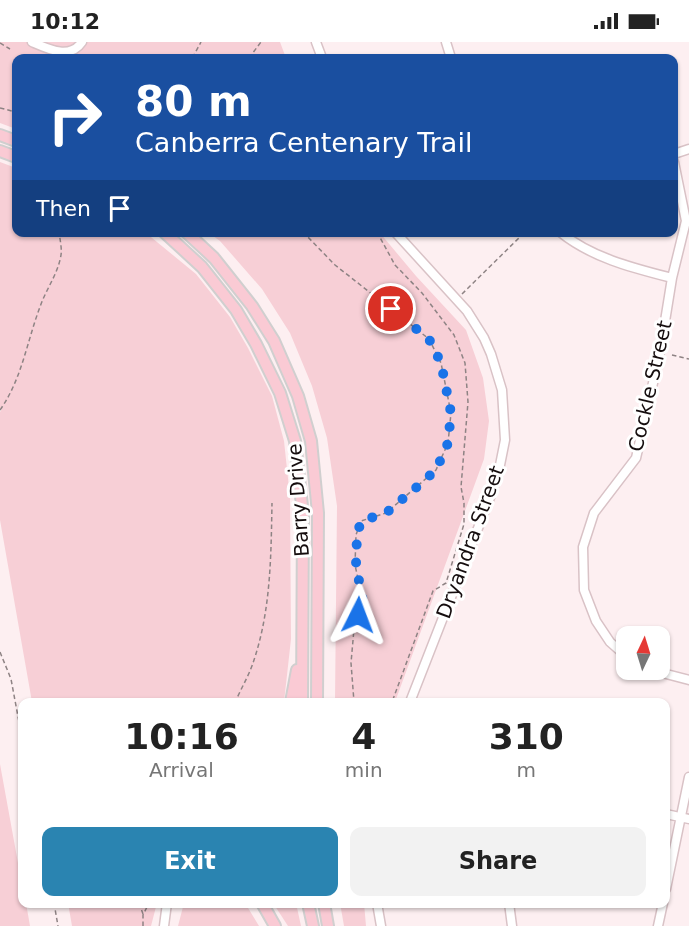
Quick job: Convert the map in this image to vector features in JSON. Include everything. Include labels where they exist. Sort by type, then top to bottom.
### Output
[{"type":"main road","name":"Barry Drive","points":[[169,237],[202,267],[236,310],[280,393],[295,441],[303,515],[302,698]]},
{"type":"main road","name":"Barry Drive","points":[[191,237],[214,258],[252,306],[274,341],[298,396],[311,441],[318,513],[317,698]]},
{"type":"main road","points":[[292,698],[303,642]]},
{"type":"main road","points":[[265,908],[275,926]]},
{"type":"main road","points":[[309,908],[313,926]]},
{"type":"main road","points":[[325,908],[328,926]]},
{"type":"street","points":[[32,42],[52,52],[63,52],[74,50],[82,42]]},
{"type":"street","name":"Cockle Street","points":[[616,647],[596,621],[584,590],[583,547],[594,513],[636,458],[660,352],[672,278],[686,221],[678,182]]},
{"type":"street","name":"Dryandra Street","points":[[400,237],[467,311],[484,338],[502,390],[505,440],[491,495],[412,698]]},
{"type":"street","points":[[566,237],[624,266],[672,278]]},
{"type":"street","points":[[670,675],[689,680]]},
{"type":"street","points":[[670,874],[685,818],[689,777]]},
{"type":"street","points":[[670,815],[685,818]]},
{"type":"street","points":[[164,926],[166,908]]},
{"type":"street","points":[[378,908],[381,926]]},
{"type":"street","points":[[510,908],[512,926]]},
{"type":"street","points":[[658,926],[662,908]]},
{"type":"path","points":[[0,44],[10,49]]},
{"type":"path","points":[[0,410],[17,377],[40,306],[56,274],[62,254],[60,237]]},
{"type":"path","points":[[308,237],[335,265],[429,339],[441,363],[451,413],[448,443],[436,470],[386,513],[361,521],[357,535],[356,565],[363,602],[354,629],[351,663],[354,698]]},
{"type":"path","points":[[380,237],[395,265],[422,293],[454,335],[465,363],[468,402],[461,472],[464,524],[446,583],[433,591],[393,698]]},
{"type":"path","points":[[461,294],[520,237]]},
{"type":"path","points":[[672,355],[689,358]]},
{"type":"path","points":[[237,698],[254,661],[265,621],[271,568],[272,503]]},
{"type":"path","points":[[0,652],[11,679],[18,717]]},
{"type":"path","points":[[55,908],[58,926]]},
{"type":"path","points":[[141,908],[144,915]]},
{"type":"path","points":[[143,926],[147,908]]},
{"type":"shaded area","points":[[0,42],[280,42],[284,54],[12,54],[12,128],[0,123]]},
{"type":"shaded area","points":[[0,162],[12,166],[12,237],[151,237],[196,274],[230,317],[248,348],[272,396],[284,441],[290,497],[291,639],[284,698],[31,698],[0,520],[0,412],[2,409],[0,408]]},
{"type":"shaded area","points":[[214,237],[383,237],[466,330],[483,378],[489,421],[484,459],[396,698],[335,698],[337,506],[327,438],[312,386],[290,333],[262,289]]},
{"type":"shaded area","points":[[0,764],[18,863],[18,908],[27,908],[30,926],[0,926]]},
{"type":"shaded area","points":[[69,908],[156,908],[151,926],[72,926]]},
{"type":"shaded area","points":[[183,908],[248,908],[259,926],[178,926]]},
{"type":"shaded area","points":[[276,908],[297,908],[301,926],[288,926]]},
{"type":"shaded area","points":[[341,908],[364,908],[366,926],[344,926]]},
{"type":"route","points":[[358,615],[363,602],[356,565],[357,535],[361,521],[386,513],[436,470],[448,443],[451,413],[441,363],[429,339],[391,309]]}]
